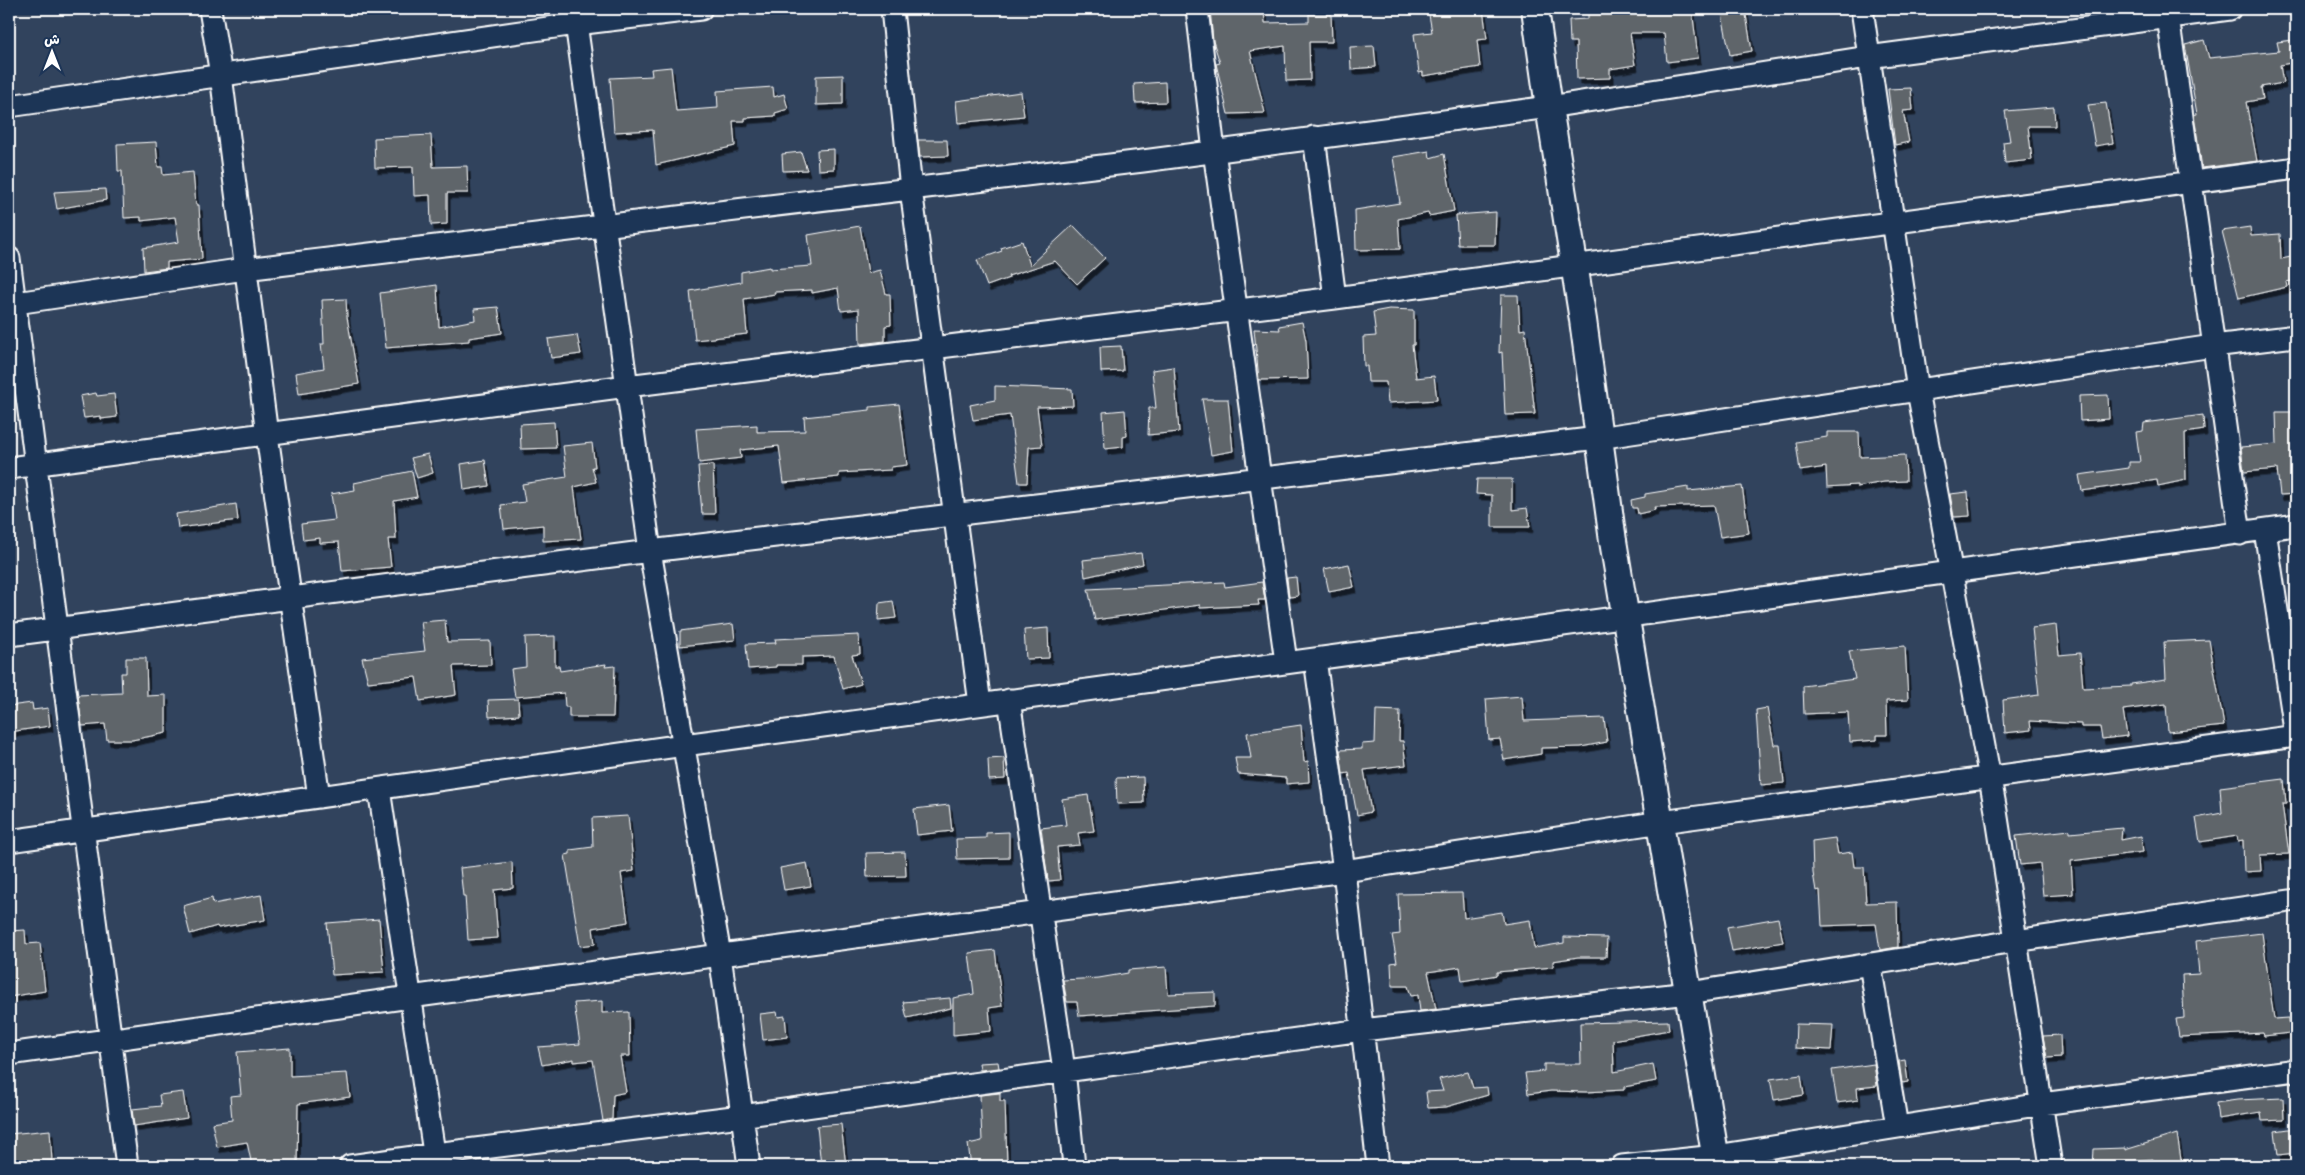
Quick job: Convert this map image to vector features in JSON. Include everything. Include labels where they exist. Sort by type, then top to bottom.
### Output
[{"type":"street","points":[[210,9],[221,75],[267,435],[318,797]]},
{"type":"street","points":[[9,106],[221,75],[575,16],[701,9]]},
{"type":"street","points":[[892,9],[911,189],[980,704]]},
{"type":"street","points":[[1197,9],[1214,151],[1286,662]]},
{"type":"street","points":[[1535,9],[1583,320],[1598,438],[1625,616],[1661,822],[1716,1161]]},
{"type":"street","points":[[1862,9],[1918,391],[1990,776],[2051,1166]]},
{"type":"street","points":[[11,303],[245,269],[911,189],[1549,107],[1868,57],[2168,13],[2230,9]]},
{"type":"street","points":[[2168,13],[2240,534]]},
{"type":"street","points":[[575,16],[650,551],[720,955],[749,1166]]},
{"type":"street","points":[[1314,137],[1335,298]]},
{"type":"street","points":[[9,468],[627,386],[1236,311],[1574,267],[2296,168]]},
{"type":"street","points":[[9,258],[11,303],[58,629],[127,1166]]},
{"type":"street","points":[[9,635],[650,551],[1598,438],[2213,346],[2296,336]]},
{"type":"street","points":[[9,840],[1009,700],[2296,525]]},
{"type":"street","points":[[9,1054],[410,997],[1344,871],[1661,822],[2296,736],[2265,530]]},
{"type":"street","points":[[1315,659],[1344,871],[1378,1166]]},
{"type":"street","points":[[1009,700],[1064,1070],[1074,1166]]},
{"type":"street","points":[[379,788],[435,1160]]},
{"type":"street","points":[[350,1166],[435,1160],[1064,1070],[1362,1030],[1689,993],[2015,941],[2296,900]]},
{"type":"street","points":[[1870,964],[1896,1127]]},
{"type":"street","points":[[1622,1166],[1716,1161],[1896,1127],[2042,1104],[2296,1070]]},
{"type":"building","points":[[1210,9],[1264,9],[1265,23],[1309,22],[1309,14],[1331,14],[1332,42],[1309,42],[1310,80],[1286,81],[1285,46],[1250,51],[1265,113],[1228,114],[1216,64],[1220,63],[1213,41]]},
{"type":"building","points":[[1428,9],[1483,9],[1487,39],[1477,40],[1480,67],[1423,76],[1423,72],[1419,73],[1414,34],[1432,32]]},
{"type":"building","points":[[1692,9],[1698,58],[1667,62],[1664,33],[1630,33],[1635,65],[1610,69],[1610,78],[1577,79],[1576,42],[1570,42],[1569,20],[1588,19],[1588,13]]},
{"type":"building","points":[[1721,9],[1745,9],[1752,51],[1730,55]]},
{"type":"building","points":[[2204,40],[2209,58],[2279,51],[2277,42],[2293,40],[2294,49],[2296,49],[2296,62],[2280,65],[2283,83],[2261,87],[2263,99],[2246,102],[2257,161],[2202,168],[2194,115],[2197,114],[2185,45]]},
{"type":"building","points":[[1374,46],[1376,67],[1351,69],[1350,47]]},
{"type":"building","points":[[671,67],[676,111],[718,108],[717,91],[773,87],[774,97],[784,94],[788,109],[775,113],[775,116],[745,118],[745,121],[733,121],[735,146],[656,165],[653,130],[614,132],[610,78],[652,76],[651,69]]},
{"type":"building","points":[[843,75],[843,104],[816,105],[816,76]]},
{"type":"building","points":[[1165,82],[1166,102],[1135,103],[1134,84]]},
{"type":"building","points":[[1911,88],[1913,110],[1903,111],[1909,142],[1895,145],[1888,89]]},
{"type":"building","points":[[1021,92],[1024,116],[958,123],[956,101]]},
{"type":"building","points":[[2106,103],[2113,143],[2095,146],[2088,105]]},
{"type":"building","points":[[2054,107],[2055,126],[2028,126],[2032,160],[2005,163],[2003,142],[2010,141],[2005,111]]},
{"type":"building","points":[[431,135],[433,167],[467,166],[468,193],[447,193],[447,224],[431,225],[430,195],[414,196],[413,167],[375,168],[374,138]]},
{"type":"building","points":[[918,140],[947,140],[948,156],[920,157]]},
{"type":"building","points":[[156,142],[158,167],[162,167],[163,175],[193,172],[196,205],[199,205],[202,259],[167,262],[167,268],[144,271],[143,248],[179,242],[175,217],[141,221],[141,217],[124,218],[122,171],[118,171],[117,144]]},
{"type":"building","points":[[834,149],[834,169],[818,170],[817,150]]},
{"type":"building","points":[[1429,151],[1430,158],[1444,154],[1454,211],[1429,216],[1428,213],[1398,219],[1400,249],[1356,250],[1355,210],[1400,203],[1393,157]]},
{"type":"building","points":[[801,152],[807,170],[783,171],[782,154]]},
{"type":"building","points":[[105,189],[106,200],[57,209],[54,192]]},
{"type":"building","points":[[1496,212],[1495,245],[1458,245],[1456,215]]},
{"type":"building","points":[[1073,225],[1105,258],[1077,284],[1055,261],[1008,276],[1009,278],[987,286],[977,260],[1002,251],[1001,248],[1022,241],[1030,265]]},
{"type":"building","points":[[860,226],[868,273],[880,270],[886,294],[890,294],[891,325],[885,326],[885,341],[860,344],[859,309],[841,311],[838,288],[812,293],[812,290],[774,292],[775,294],[744,299],[747,334],[695,340],[690,291],[741,282],[741,272],[770,267],[770,269],[812,266],[808,235]]},
{"type":"building","points":[[2250,227],[2251,236],[2280,234],[2281,259],[2296,256],[2296,280],[2286,282],[2287,287],[2239,298],[2222,231]]},
{"type":"building","points":[[437,285],[439,327],[475,320],[474,309],[498,307],[502,333],[469,338],[469,341],[386,348],[380,293]]},
{"type":"building","points":[[1501,295],[1518,295],[1520,330],[1525,329],[1535,414],[1505,415],[1502,352],[1499,353]]},
{"type":"building","points":[[346,299],[347,317],[359,384],[299,394],[296,373],[324,368],[321,344],[324,344],[322,300]]},
{"type":"building","points":[[1389,309],[1414,310],[1414,345],[1412,345],[1416,378],[1434,376],[1437,400],[1388,403],[1386,382],[1368,382],[1367,366],[1364,366],[1363,337],[1376,336],[1373,312]]},
{"type":"building","points":[[1302,322],[1306,341],[1308,379],[1259,380],[1254,329],[1280,330],[1279,326]]},
{"type":"building","points":[[577,335],[581,354],[551,358],[548,339]]},
{"type":"building","points":[[1121,346],[1123,371],[1101,372],[1100,347]]},
{"type":"building","points":[[1174,367],[1179,432],[1148,435],[1149,408],[1156,408],[1152,370]]},
{"type":"building","points":[[995,386],[1072,389],[1073,406],[1037,407],[1042,446],[1029,447],[1027,483],[1019,483],[1010,415],[973,420],[970,405],[995,400]]},
{"type":"building","points":[[96,393],[97,396],[114,394],[117,417],[101,419],[101,416],[84,418],[80,396]]},
{"type":"building","points":[[2108,395],[2109,419],[2080,421],[2079,396]]},
{"type":"building","points":[[1202,399],[1228,399],[1233,451],[1211,455]]},
{"type":"building","points":[[899,404],[907,465],[891,467],[891,470],[839,473],[839,477],[784,483],[779,446],[740,450],[741,458],[699,463],[696,429],[757,425],[757,432],[805,431],[804,417],[870,410],[870,407]]},
{"type":"building","points":[[1125,410],[1127,436],[1123,437],[1123,447],[1105,449],[1103,412]]},
{"type":"building","points":[[2276,412],[2296,412],[2296,494],[2280,495],[2277,469],[2244,472],[2241,447],[2277,444]]},
{"type":"building","points":[[2203,415],[2204,430],[2185,433],[2186,480],[2158,486],[2157,480],[2082,491],[2079,475],[2129,468],[2129,462],[2140,462],[2136,432],[2143,431],[2144,423]]},
{"type":"building","points":[[554,422],[556,448],[521,449],[520,424]]},
{"type":"building","points":[[1827,432],[1859,432],[1860,457],[1905,455],[1906,481],[1884,482],[1857,487],[1857,485],[1827,487],[1826,467],[1800,471],[1796,442],[1827,437]]},
{"type":"building","points":[[592,443],[595,467],[592,467],[596,482],[574,487],[581,539],[543,541],[543,525],[504,529],[501,505],[525,502],[522,484],[567,477],[563,446]]},
{"type":"building","points":[[428,454],[433,473],[417,478],[411,458]]},
{"type":"building","points":[[485,460],[489,486],[464,490],[461,464]]},
{"type":"building","points":[[713,465],[715,514],[702,514],[698,466]]},
{"type":"building","points":[[412,471],[417,497],[394,501],[396,539],[388,539],[391,567],[342,571],[339,542],[320,543],[320,538],[303,540],[301,524],[335,520],[331,494],[355,490],[354,483]]},
{"type":"building","points":[[1477,479],[1512,479],[1512,510],[1527,508],[1530,527],[1492,527],[1492,495],[1476,494]]},
{"type":"building","points":[[1742,486],[1749,533],[1720,537],[1714,505],[1654,507],[1655,510],[1638,514],[1637,508],[1632,508],[1631,500],[1645,497],[1645,494],[1688,487],[1688,491]]},
{"type":"building","points":[[1968,492],[1970,516],[1954,517],[1950,494]]},
{"type":"building","points":[[236,504],[238,520],[178,528],[176,514]]},
{"type":"building","points":[[1141,553],[1143,564],[1085,577],[1083,560]]},
{"type":"building","points":[[1349,564],[1354,587],[1329,592],[1324,569]]},
{"type":"building","points":[[1296,577],[1298,596],[1289,597],[1287,578]]},
{"type":"building","points":[[1224,582],[1225,587],[1262,582],[1265,600],[1258,600],[1259,605],[1200,608],[1200,605],[1095,620],[1088,589]]},
{"type":"building","points":[[893,601],[896,618],[878,620],[879,603]]},
{"type":"building","points":[[445,620],[447,642],[490,641],[491,665],[453,666],[456,695],[420,701],[416,677],[368,682],[362,658],[425,651],[421,622]]},
{"type":"building","points":[[733,624],[735,640],[680,646],[680,631]]},
{"type":"building","points":[[2056,625],[2059,655],[2080,653],[2083,688],[2131,686],[2131,684],[2166,679],[2164,642],[2209,640],[2224,726],[2168,732],[2166,704],[2123,710],[2127,736],[2102,739],[2100,727],[2081,727],[2081,724],[2030,721],[2031,730],[2005,733],[2003,700],[2039,695],[2032,628]]},
{"type":"building","points":[[1048,628],[1049,658],[1026,659],[1024,630]]},
{"type":"building","points":[[859,635],[860,654],[852,655],[861,684],[843,689],[834,656],[802,657],[802,665],[776,665],[776,667],[748,669],[746,644],[776,643],[775,639]]},
{"type":"building","points":[[555,636],[555,666],[559,666],[560,671],[606,664],[605,667],[615,666],[613,717],[569,717],[569,707],[565,707],[564,693],[515,697],[511,669],[526,667],[525,637]]},
{"type":"building","points":[[1905,646],[1908,700],[1886,701],[1887,735],[1877,735],[1877,740],[1850,742],[1848,712],[1804,714],[1803,686],[1855,679],[1849,651]]},
{"type":"building","points":[[126,658],[146,658],[147,696],[166,695],[166,733],[132,740],[107,740],[105,724],[82,726],[78,695],[122,693],[121,673],[126,673]]},
{"type":"building","points":[[1522,696],[1524,721],[1604,718],[1607,742],[1581,747],[1541,748],[1541,754],[1504,760],[1500,739],[1489,740],[1486,699]]},
{"type":"building","points":[[518,699],[519,715],[489,717],[488,700]]},
{"type":"building","points":[[32,703],[33,710],[48,708],[50,726],[9,732],[9,706]]},
{"type":"building","points":[[1767,708],[1774,745],[1780,745],[1784,783],[1761,785],[1756,710]]},
{"type":"building","points":[[1376,710],[1400,711],[1399,741],[1403,741],[1406,765],[1364,770],[1371,812],[1357,815],[1349,773],[1343,774],[1340,750],[1362,749],[1362,744],[1375,743]]},
{"type":"building","points":[[1301,725],[1304,762],[1308,761],[1309,782],[1286,784],[1286,778],[1238,774],[1235,758],[1251,758],[1247,733]]},
{"type":"building","points":[[1004,758],[1005,779],[989,780],[988,759]]},
{"type":"building","points":[[1143,777],[1144,803],[1117,804],[1116,778]]},
{"type":"building","points":[[2284,779],[2286,804],[2282,804],[2289,854],[2260,855],[2261,871],[2244,872],[2243,840],[2238,841],[2237,836],[2200,842],[2196,818],[2222,813],[2220,787]]},
{"type":"building","points":[[1088,795],[1094,831],[1078,833],[1080,845],[1057,847],[1060,880],[1048,881],[1041,828],[1066,825],[1062,799]]},
{"type":"building","points":[[949,805],[952,831],[917,835],[914,809]]},
{"type":"building","points":[[628,816],[634,871],[621,873],[628,922],[593,928],[595,944],[580,946],[565,855],[570,854],[570,850],[593,847],[592,818]]},
{"type":"building","points":[[2122,828],[2121,840],[2141,836],[2143,852],[2071,861],[2073,894],[2043,896],[2040,863],[2020,865],[2016,836],[2070,830],[2070,833]]},
{"type":"building","points":[[1009,832],[1009,858],[957,859],[956,839],[986,838],[986,833]]},
{"type":"building","points":[[1835,838],[1838,854],[1852,852],[1854,867],[1864,867],[1866,903],[1897,902],[1898,947],[1880,950],[1876,924],[1822,926],[1820,890],[1816,891],[1813,873],[1812,841]]},
{"type":"building","points":[[905,852],[906,876],[867,877],[866,853]]},
{"type":"building","points":[[512,862],[513,888],[494,890],[498,938],[468,940],[465,896],[463,896],[460,868]]},
{"type":"building","points":[[807,863],[811,886],[784,890],[780,868]]},
{"type":"building","points":[[1462,893],[1464,918],[1502,912],[1504,924],[1530,920],[1534,948],[1564,943],[1564,937],[1607,938],[1606,957],[1578,957],[1553,961],[1553,967],[1497,972],[1497,975],[1462,981],[1460,967],[1428,972],[1436,1009],[1420,1011],[1418,995],[1411,996],[1408,986],[1392,986],[1391,963],[1397,962],[1392,935],[1400,934],[1398,894]]},
{"type":"building","points":[[261,895],[265,920],[218,928],[217,926],[190,934],[183,906],[212,898],[213,904]]},
{"type":"building","points":[[1778,918],[1783,942],[1732,951],[1727,927]]},
{"type":"building","points":[[379,919],[384,972],[332,975],[327,923]]},
{"type":"building","points":[[25,930],[26,944],[40,943],[45,991],[9,997],[9,931]]},
{"type":"building","points":[[2262,933],[2274,1019],[2289,1018],[2290,1033],[2264,1036],[2263,1033],[2179,1037],[2176,1019],[2184,1018],[2182,975],[2199,974],[2196,941]]},
{"type":"building","points":[[995,950],[1002,1006],[989,1008],[991,1031],[953,1035],[953,998],[974,994],[969,953]]},
{"type":"building","points":[[1166,967],[1168,994],[1215,992],[1215,1006],[1079,1016],[1077,1002],[1067,1002],[1063,980],[1099,978],[1128,973],[1128,970]]},
{"type":"building","points":[[950,998],[951,1008],[907,1018],[903,1002]]},
{"type":"building","points":[[602,1001],[602,1013],[629,1012],[630,1056],[620,1056],[626,1092],[613,1095],[612,1119],[603,1121],[593,1060],[574,1062],[574,1059],[542,1065],[538,1047],[580,1044],[574,1003]]},
{"type":"building","points":[[777,1012],[778,1017],[785,1016],[787,1037],[763,1040],[760,1014]]},
{"type":"building","points":[[1668,1021],[1669,1030],[1613,1040],[1614,1072],[1653,1064],[1656,1081],[1624,1087],[1624,1090],[1551,1091],[1528,1094],[1525,1073],[1544,1071],[1544,1064],[1581,1064],[1580,1023]]},
{"type":"building","points":[[1796,1024],[1833,1025],[1831,1050],[1795,1048]]},
{"type":"building","points":[[2060,1035],[2061,1057],[2047,1058],[2043,1036]]},
{"type":"building","points":[[290,1048],[290,1076],[347,1073],[350,1097],[298,1104],[297,1165],[252,1166],[247,1142],[217,1147],[212,1123],[232,1120],[230,1096],[241,1095],[237,1052]]},
{"type":"building","points":[[1905,1060],[1908,1082],[1902,1083],[1899,1061]]},
{"type":"building","points":[[998,1062],[999,1068],[980,1070],[979,1063]]},
{"type":"building","points":[[1874,1064],[1877,1086],[1857,1088],[1858,1100],[1837,1103],[1832,1070]]},
{"type":"building","points":[[1468,1072],[1473,1088],[1487,1087],[1488,1095],[1446,1107],[1428,1108],[1426,1092],[1443,1091],[1439,1079]]},
{"type":"building","points":[[1801,1075],[1804,1095],[1774,1100],[1770,1079]]},
{"type":"building","points":[[183,1092],[187,1118],[134,1126],[132,1109],[161,1106],[159,1095]]},
{"type":"building","points":[[1000,1093],[1000,1101],[1005,1101],[1007,1165],[971,1166],[968,1144],[982,1141],[980,1095]]},
{"type":"building","points":[[2283,1098],[2284,1120],[2262,1121],[2261,1112],[2218,1119],[2216,1103]]},
{"type":"building","points":[[841,1124],[846,1166],[821,1166],[817,1126]]},
{"type":"building","points":[[2296,1128],[2296,1153],[2278,1155],[2275,1131]]},
{"type":"building","points":[[50,1130],[52,1161],[9,1163],[9,1134]]},
{"type":"building","points":[[2177,1134],[2182,1166],[2155,1166],[2153,1159],[2126,1161],[2126,1166],[2093,1166],[2094,1149],[2125,1148],[2125,1150]]}]
